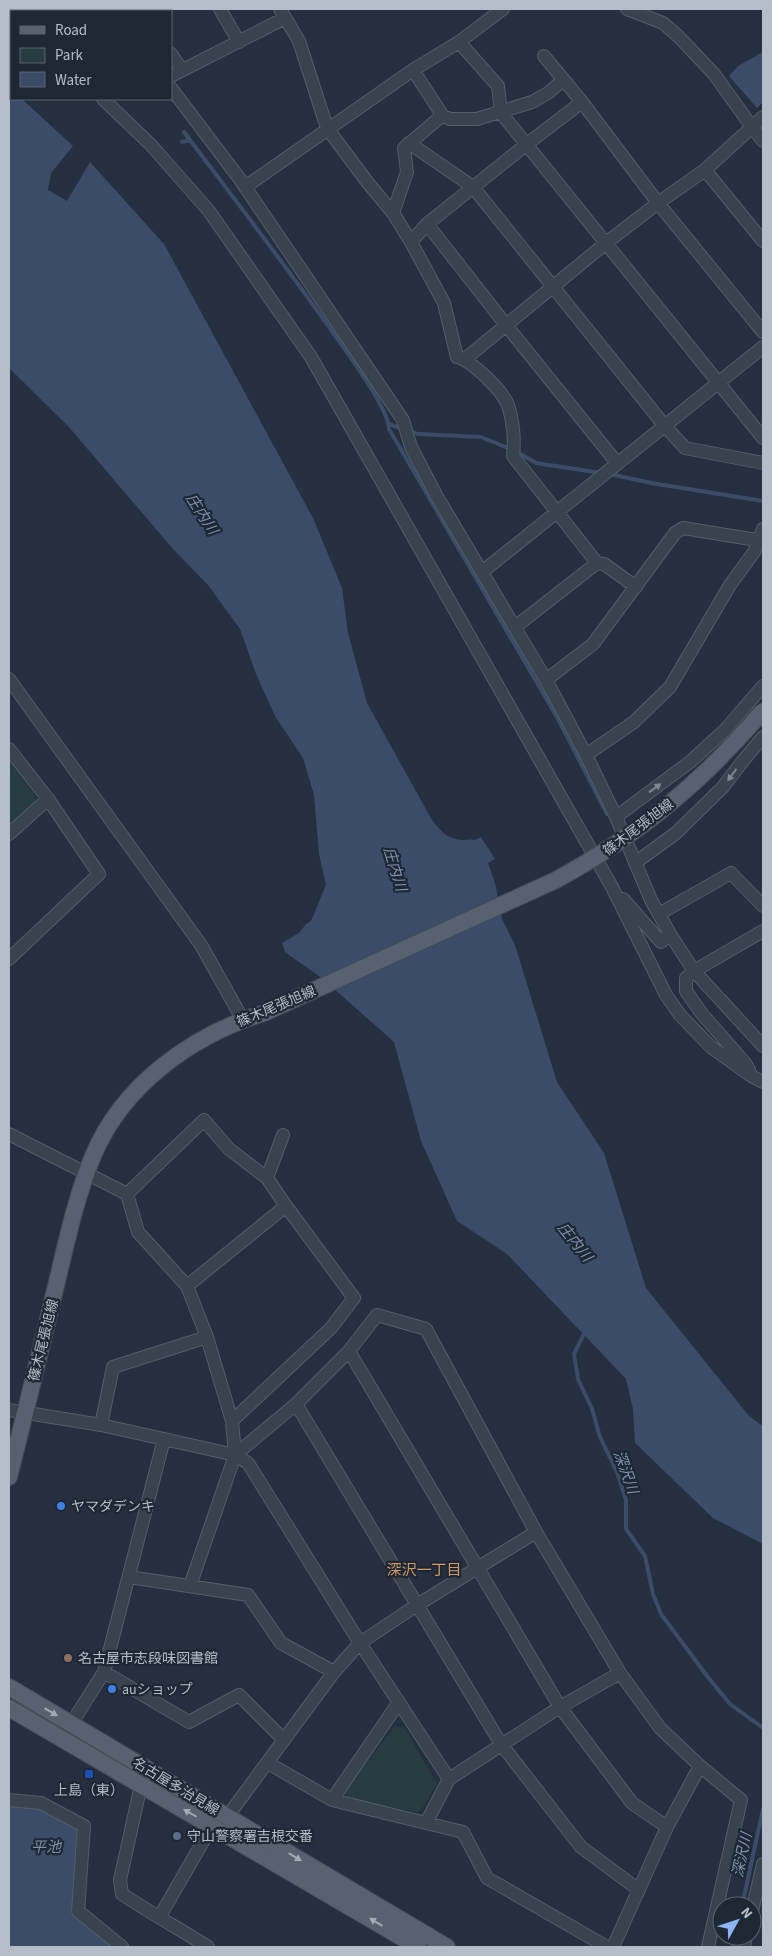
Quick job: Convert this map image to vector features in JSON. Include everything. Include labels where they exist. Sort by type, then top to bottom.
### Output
[{"type":"main road","name":"篠木尾張旭線","points":[[9,1477],[17,1412],[76,1203],[93,1155],[122,1108],[152,1075],[181,1052],[243,1020],[264,1013],[548,884],[598,857],[644,825],[690,787],[732,747],[763,712]]},
{"type":"main road","name":"名古屋多治見線","points":[[9,1687],[448,1947]]},
{"type":"main road","name":"名古屋多治見線","points":[[9,1708],[418,1947]]},
{"type":"street","points":[[220,9],[239,42]]},
{"type":"street","points":[[245,187],[413,70],[459,42],[503,9]]},
{"type":"street","points":[[627,9],[663,23],[679,36],[714,74],[763,141]]},
{"type":"street","points":[[172,58],[176,73],[239,42],[282,13],[298,41],[328,130],[368,184],[393,213],[444,303],[457,357],[465,359],[484,375],[507,404],[514,451],[597,563],[604,564],[636,586]]},
{"type":"street","points":[[459,42],[498,86],[501,111],[763,438]]},
{"type":"street","points":[[544,56],[582,102],[658,203],[763,332]]},
{"type":"street","points":[[413,70],[443,116],[450,119],[477,119],[532,102],[543,97],[563,80]]},
{"type":"street","points":[[172,89],[245,187],[403,420],[412,447],[436,494],[546,680],[586,755],[616,817],[635,863],[670,934],[694,971],[763,1046]]},
{"type":"street","points":[[104,100],[150,145],[209,210],[311,357],[612,887],[666,995],[680,1015],[712,1047],[758,1079]]},
{"type":"street","points":[[411,242],[427,224],[582,102]]},
{"type":"street","points":[[393,213],[408,172],[404,148],[443,116]]},
{"type":"street","points":[[465,359],[606,243],[705,170],[763,117]]},
{"type":"street","points":[[409,143],[473,187],[664,426],[685,448],[763,463]]},
{"type":"street","points":[[705,170],[763,241]]},
{"type":"street","points":[[427,224],[506,325],[609,470]]},
{"type":"street","points":[[482,572],[763,347]]},
{"type":"street","points":[[546,680],[593,644],[675,533],[683,528],[762,537],[754,552],[730,585],[670,687],[634,722],[586,755]]},
{"type":"street","points":[[515,627],[597,563]]},
{"type":"street","points":[[9,679],[201,944],[243,1020]]},
{"type":"street","points":[[616,817],[690,762],[725,730],[763,686]]},
{"type":"street","points":[[635,863],[676,833],[723,788],[763,737]]},
{"type":"street","points":[[9,749],[48,799],[99,874],[9,959]]},
{"type":"street","points":[[9,834],[48,799]]},
{"type":"street","points":[[659,914],[732,873],[763,906]]},
{"type":"street","points":[[612,887],[660,942],[670,934]]},
{"type":"street","points":[[758,1079],[702,1014],[686,991],[686,978],[694,971],[763,931]]},
{"type":"street","points":[[127,1194],[204,1120],[229,1149],[267,1178],[354,1298],[331,1328],[232,1421]]},
{"type":"street","points":[[9,1134],[127,1194],[138,1232],[187,1286],[207,1337],[232,1421],[235,1455],[190,1586]]},
{"type":"street","points":[[267,1178],[283,1135]]},
{"type":"street","points":[[187,1286],[286,1206]]},
{"type":"street","points":[[235,1455],[296,1404],[349,1350],[377,1315],[426,1329],[536,1532],[620,1673],[660,1728],[700,1766],[741,1800],[708,1947]]},
{"type":"street","points":[[101,1425],[112,1367],[207,1337]]},
{"type":"street","points":[[349,1350],[560,1707],[632,1803],[667,1827]]},
{"type":"street","points":[[296,1404],[501,1744],[581,1847],[639,1890]]},
{"type":"street","points":[[17,1412],[101,1425],[235,1455],[248,1463],[360,1643],[449,1779]]},
{"type":"street","points":[[71,1724],[104,1672],[164,1439]]},
{"type":"street","points":[[227,1817],[334,1672],[360,1643],[417,1605],[536,1532]]},
{"type":"street","points":[[128,1577],[248,1595],[280,1644],[334,1672]]},
{"type":"street","points":[[104,1672],[189,1722],[239,1695],[284,1740]]},
{"type":"street","points":[[426,1823],[449,1779],[560,1707],[620,1673]]},
{"type":"street","points":[[332,1800],[399,1702]]},
{"type":"street","points":[[268,1763],[332,1800],[463,1832],[487,1878],[607,1947]]},
{"type":"street","points":[[613,1947],[667,1827],[700,1766]]},
{"type":"street","points":[[141,1785],[120,1880],[122,1894],[208,1947]]},
{"type":"street","points":[[9,1800],[41,1803],[84,1826],[78,1911],[122,1947]]},
{"type":"street","points":[[160,1916],[212,1826]]},
{"type":"street","points":[[756,1896],[763,1864]]},
{"type":"green space","points":[[9,761],[35,796],[35,806],[9,829]]},
{"type":"green space","points":[[394,1727],[404,1727],[437,1784],[421,1810],[417,1812],[347,1799],[345,1791]]},
{"type":"water","points":[[763,52],[763,102],[757,108],[729,76],[738,66]]},
{"type":"water","name":"庄内川","points":[[9,86],[10,100],[23,100],[73,146],[51,173],[48,190],[67,201],[90,162],[164,244],[313,518],[342,588],[348,633],[367,703],[435,824],[452,838],[474,840],[481,837],[495,859],[488,863],[495,883],[502,919],[515,945],[557,1082],[604,1153],[646,1288],[749,1416],[763,1426],[763,1544],[713,1518],[635,1443],[633,1409],[626,1379],[507,1254],[457,1221],[421,1141],[394,1042],[323,979],[285,952],[282,943],[299,933],[311,921],[326,885],[319,854],[314,795],[303,758],[275,716],[256,674],[240,629],[208,585],[173,549],[68,426],[9,368]]},
{"type":"water","name":"平池","points":[[9,1800],[41,1803],[84,1826],[78,1911],[122,1947],[9,1947]]},
{"type":"waterway","points":[[184,132],[299,285],[376,396],[383,409],[389,429],[557,717],[607,814]]},
{"type":"waterway","points":[[182,142],[190,140]]},
{"type":"waterway","points":[[389,424],[403,429]]},
{"type":"waterway","points":[[410,431],[418,434],[481,437],[510,449]]},
{"type":"waterway","points":[[517,452],[536,463],[601,473]]},
{"type":"waterway","points":[[610,474],[651,483],[763,501]]},
{"type":"waterway","name":"深沢川","points":[[585,1332],[574,1354],[578,1379],[592,1409],[600,1437],[617,1472],[626,1500],[626,1529],[645,1556],[653,1594],[661,1614],[730,1704],[763,1728]]},
{"type":"waterway","name":"深沢川","points":[[744,1896],[763,1809]]},
{"type":"place","name":"ヤマダデンキ","points":[[61,1506]]},
{"type":"place","name":"名古屋市志段味図書館","points":[[68,1658]]},
{"type":"place","name":"auショップ","points":[[112,1689]]},
{"type":"place","name":"上島（東）","points":[[89,1774]]},
{"type":"place","name":"守山警察署吉根交番","points":[[177,1836]]},
{"type":"district","name":"深沢一丁目","points":[[424,1570]]}]
